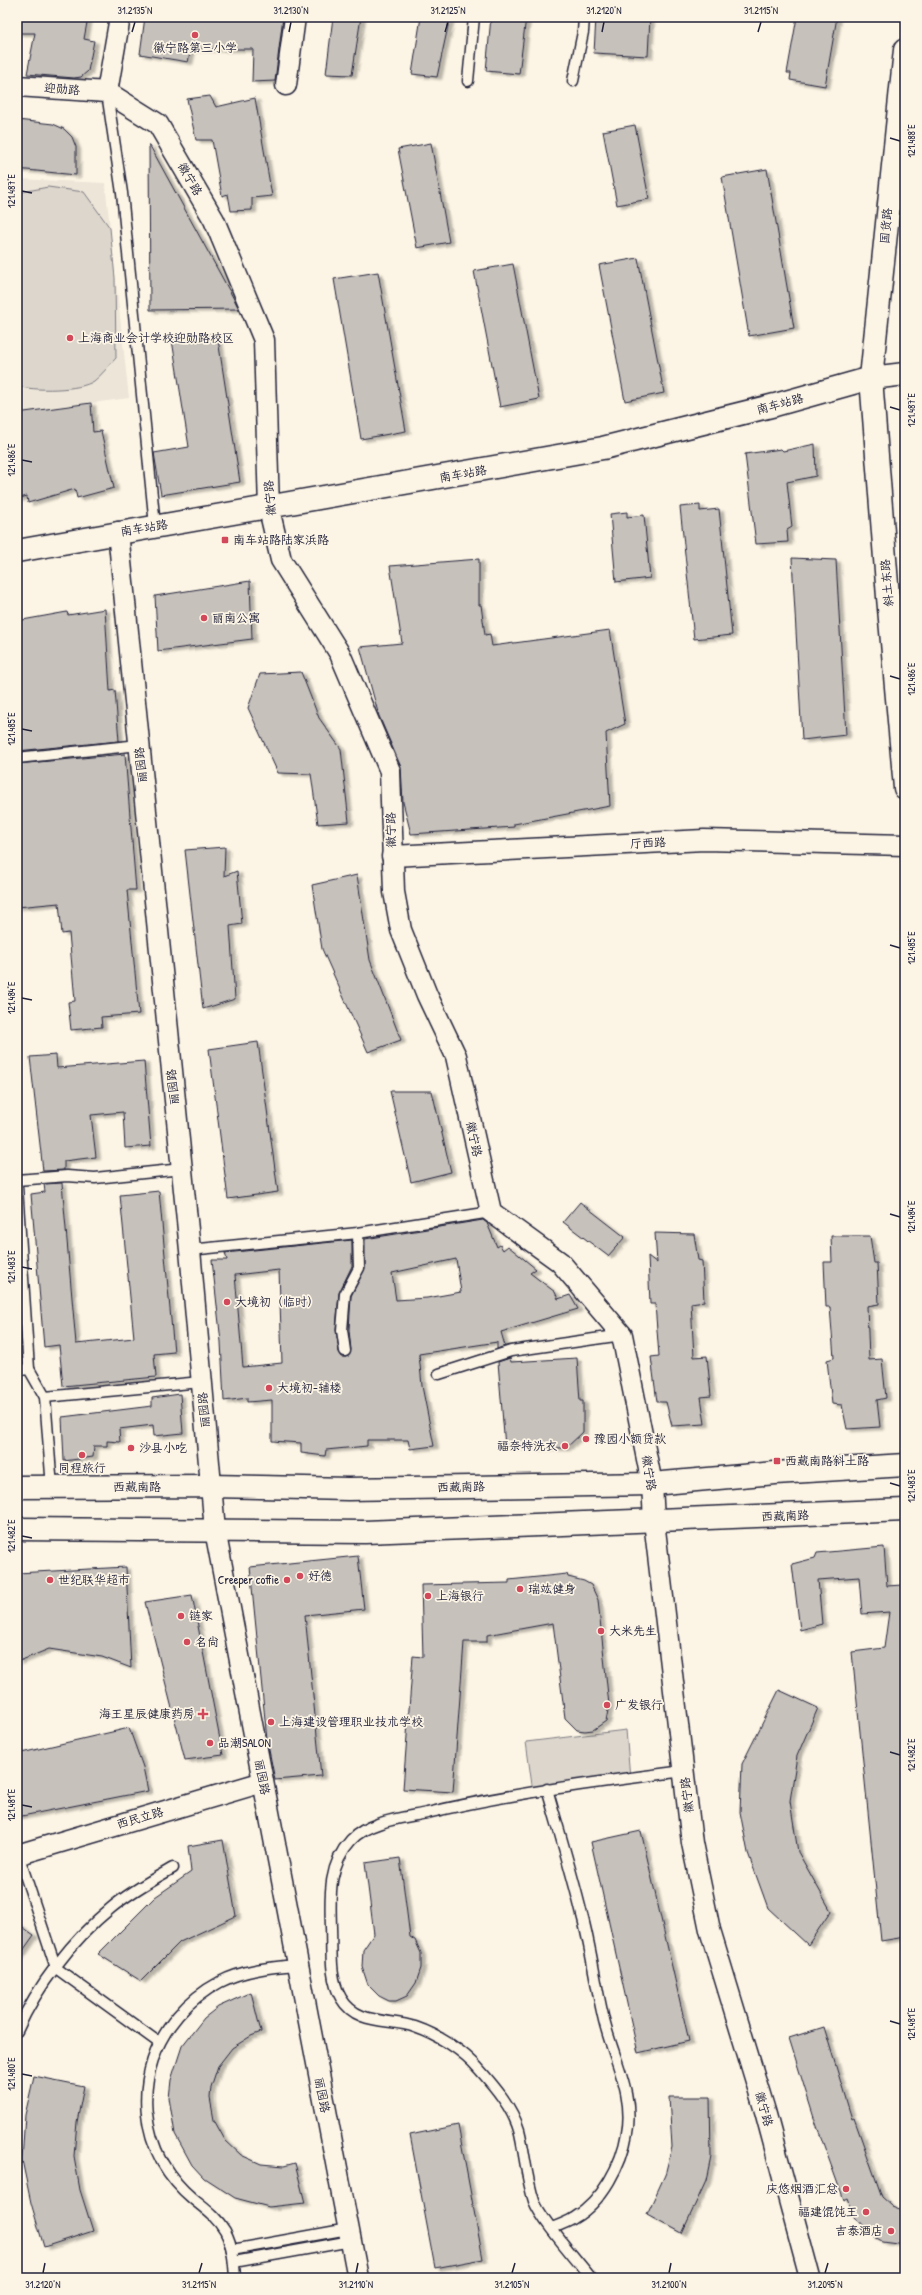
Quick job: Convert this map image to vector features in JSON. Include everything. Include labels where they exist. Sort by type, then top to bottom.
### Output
[{"type":"main road","name":"国货路","points":[[871,378],[905,50]]},
{"type":"main road","name":"南车站路","points":[[17,551],[118,532],[269,509],[603,448],[775,405],[871,378],[905,374]]},
{"type":"main road","name":"斜土东路","points":[[871,378],[905,788]]},
{"type":"main road","name":"西藏南路","points":[[17,1487],[210,1486],[348,1490],[652,1484],[775,1473],[905,1465]]},
{"type":"main road","name":"西藏南路","points":[[17,1529],[365,1532],[905,1510]]},
{"type":"street","points":[[107,92],[120,17]]},
{"type":"street","points":[[286,85],[295,17]]},
{"type":"street","name":"迎勋路","points":[[17,86],[107,92]]},
{"type":"street","name":"徽宁路","points":[[107,92],[158,124],[214,220],[264,340],[269,509],[281,560],[340,654],[390,770],[394,892],[401,930],[427,995],[456,1056],[491,1212],[560,1262],[622,1335],[652,1484],[654,1521],[692,1843],[710,1930],[766,2111],[810,2278]]},
{"type":"street","name":"丽园路","points":[[118,532],[190,1250],[215,1530],[296,1965],[358,2278]]},
{"type":"street","name":"厅西路","points":[[392,856],[704,840],[905,845]]},
{"type":"street","name":"西民立路","points":[[18,1854],[262,1782]]},
{"type":"lane","points":[[468,81],[474,17]]},
{"type":"lane","points":[[573,81],[583,32],[584,17]]},
{"type":"lane","points":[[107,92],[122,193],[155,526]]},
{"type":"lane","points":[[17,758],[139,745]]},
{"type":"lane","points":[[17,1180],[67,1176],[95,1178],[182,1169]]},
{"type":"lane","points":[[17,1187],[29,1369],[45,1397],[52,1488]]},
{"type":"lane","points":[[190,1250],[358,1233],[491,1212]]},
{"type":"lane","points":[[345,1351],[342,1330],[345,1294],[359,1268],[358,1233]]},
{"type":"lane","points":[[439,1374],[510,1351],[622,1335]]},
{"type":"lane","points":[[17,1370],[29,1369]]},
{"type":"lane","points":[[45,1397],[201,1382]]},
{"type":"lane","points":[[591,2278],[535,2204],[518,2129],[512,2114],[499,2092],[477,2066],[451,2045],[416,2028],[362,2017],[341,1999],[335,1983],[330,1890],[333,1874],[341,1855],[352,1839],[369,1829],[386,1822],[459,1805],[547,1790],[684,1771]]},
{"type":"lane","points":[[547,1790],[582,1916],[603,2017],[625,2086],[629,2111],[626,2138],[621,2157],[612,2175],[594,2201],[575,2218],[552,2228]]},
{"type":"lane","points":[[18,1854],[56,1968],[158,2042]]},
{"type":"lane","points":[[17,2031],[36,1997],[56,1968],[83,1934],[111,1908],[173,1868]]},
{"type":"lane","points":[[235,2278],[232,2250],[225,2232],[215,2218],[175,2181],[162,2162],[151,2136],[146,2104],[148,2073],[158,2042],[175,2018],[196,1996],[221,1981],[255,1970],[296,1965]]},
{"type":"lane","points":[[232,2250],[349,2235]]},
{"type":"lane","points":[[234,2262],[349,2235]]},
{"type":"shaded area","name":"上海商业会计学校迎勋路校区","points":[[17,179],[105,183],[129,398],[17,413]]},
{"type":"shaded area","name":"上海商业会计学校迎勋路校区","points":[[48,187],[84,192],[110,228],[115,278],[116,358],[103,373],[94,381],[87,384],[68,388],[34,389],[17,386],[17,193]]},
{"type":"shaded area","points":[[626,1730],[630,1778],[533,1792],[526,1742]]},
{"type":"building","points":[[17,17],[88,17],[84,39],[94,41],[88,71],[81,77],[74,78],[27,74],[35,33],[17,33]]},
{"type":"building","name":"徽宁路第三小学","points":[[145,17],[283,17],[275,81],[252,82],[253,49],[191,49],[188,62],[140,54]]},
{"type":"building","points":[[333,17],[361,17],[352,75],[326,74]]},
{"type":"building","points":[[421,17],[450,17],[437,77],[412,74]]},
{"type":"building","points":[[491,17],[526,17],[519,74],[486,71]]},
{"type":"building","points":[[596,17],[650,17],[648,56],[594,53]]},
{"type":"building","points":[[797,17],[837,17],[825,86],[790,80],[791,73],[787,73]]},
{"type":"building","points":[[210,96],[216,107],[255,98],[272,196],[252,198],[252,210],[231,211],[228,194],[222,196],[212,140],[196,140],[187,99]]},
{"type":"building","points":[[17,120],[53,124],[64,129],[72,137],[76,147],[76,175],[17,169]]},
{"type":"building","points":[[635,125],[649,199],[617,205],[603,131]]},
{"type":"building","points":[[431,143],[449,242],[417,248],[398,149]]},
{"type":"building","points":[[149,144],[235,301],[239,309],[150,310]]},
{"type":"building","points":[[767,169],[794,328],[749,336],[722,177]]},
{"type":"building","points":[[638,258],[664,393],[625,401],[599,265]]},
{"type":"building","points":[[513,264],[539,399],[500,407],[474,271]]},
{"type":"building","points":[[378,272],[406,431],[361,439],[334,279]]},
{"type":"building","points":[[217,333],[240,482],[161,495],[154,453],[189,447],[172,340]]},
{"type":"building","points":[[91,403],[93,432],[101,431],[114,488],[77,498],[75,489],[28,503],[27,496],[17,499],[17,413]]},
{"type":"building","points":[[815,444],[816,476],[787,482],[792,527],[787,530],[788,542],[756,544],[745,454],[781,449],[783,451]]},
{"type":"building","points":[[700,505],[700,511],[719,509],[732,635],[694,639],[680,507]]},
{"type":"building","points":[[627,512],[627,517],[644,515],[650,578],[616,582],[610,514]]},
{"type":"building","points":[[792,558],[836,560],[846,735],[802,740]]},
{"type":"building","points":[[479,559],[479,605],[481,605],[485,635],[490,634],[492,646],[610,630],[625,724],[606,733],[610,806],[514,824],[514,827],[411,834],[403,802],[401,767],[379,716],[360,647],[402,643],[390,566]]},
{"type":"building","name":"丽南公寓","points":[[250,581],[252,639],[158,651],[155,596]]},
{"type":"building","points":[[105,609],[110,691],[115,690],[119,741],[17,751],[17,621],[67,612],[68,615]]},
{"type":"building","points":[[301,672],[319,718],[341,749],[349,822],[318,824],[311,774],[278,773],[248,708],[260,674]]},
{"type":"building","points":[[125,754],[136,890],[127,890],[139,1014],[101,1017],[102,1027],[71,1030],[68,1002],[75,1001],[69,933],[62,934],[59,903],[17,907],[17,764]]},
{"type":"building","points":[[225,847],[224,876],[237,871],[242,924],[230,926],[235,999],[203,1009],[185,850]]},
{"type":"building","points":[[357,875],[370,960],[401,1040],[368,1052],[322,949],[312,885]]},
{"type":"building","points":[[258,1042],[278,1192],[228,1199],[209,1049]]},
{"type":"building","points":[[56,1055],[57,1068],[144,1061],[151,1146],[125,1148],[123,1112],[91,1115],[96,1157],[64,1161],[64,1170],[43,1171],[30,1057]]},
{"type":"building","points":[[390,1091],[432,1091],[451,1172],[411,1182]]},
{"type":"building","points":[[62,1183],[76,1344],[134,1338],[120,1195],[159,1191],[174,1352],[154,1354],[156,1377],[63,1386],[59,1345],[44,1347],[31,1194],[45,1192],[44,1184]]},
{"type":"building","points":[[580,1202],[625,1237],[608,1256],[563,1222]]},
{"type":"building","points":[[483,1220],[487,1223],[497,1247],[500,1245],[503,1250],[508,1246],[536,1269],[530,1273],[555,1292],[558,1299],[570,1295],[578,1309],[501,1332],[505,1346],[497,1349],[497,1342],[419,1354],[422,1386],[434,1446],[410,1449],[408,1440],[367,1440],[367,1446],[326,1450],[325,1456],[301,1453],[301,1443],[272,1441],[272,1400],[247,1402],[247,1398],[224,1401],[221,1342],[212,1260],[227,1260],[225,1253],[352,1240],[352,1266],[339,1293],[336,1329],[339,1352],[342,1357],[346,1357],[351,1350],[349,1330],[351,1296],[365,1268],[365,1239]],"holes":[[[456,1259],[461,1292],[427,1298],[396,1300],[392,1273]],[[279,1270],[282,1363],[243,1367],[235,1275]]]},
{"type":"building","points":[[655,1233],[694,1234],[698,1260],[702,1261],[704,1301],[691,1303],[694,1357],[707,1356],[711,1396],[701,1397],[705,1424],[672,1426],[666,1402],[657,1402],[651,1357],[659,1356],[655,1304],[650,1304],[648,1256],[657,1263]]},
{"type":"building","points":[[831,1236],[870,1236],[874,1263],[877,1263],[879,1304],[867,1306],[869,1360],[882,1359],[886,1398],[877,1400],[880,1427],[847,1429],[842,1405],[832,1404],[827,1360],[834,1358],[830,1307],[826,1307],[824,1262],[832,1262]]},
{"type":"building","points":[[510,1358],[511,1362],[577,1358],[580,1401],[583,1401],[583,1432],[566,1448],[505,1447],[498,1362]]},
{"type":"building","points":[[180,1394],[183,1433],[154,1436],[153,1425],[119,1429],[120,1442],[107,1441],[107,1446],[94,1446],[93,1457],[64,1461],[62,1417],[152,1406],[152,1398]]},
{"type":"building","points":[[884,1547],[887,1586],[902,1585],[905,1610],[905,1707],[903,1708],[905,1743],[905,1937],[881,1941],[852,1652],[884,1648],[889,1612],[862,1614],[859,1577],[818,1580],[822,1624],[800,1630],[792,1564],[815,1558],[817,1553]]},
{"type":"building","points":[[358,1556],[364,1609],[305,1615],[321,1776],[275,1780],[267,1740],[250,1567]]},
{"type":"building","points":[[126,1567],[131,1668],[102,1657],[49,1649],[17,1662],[17,1573]]},
{"type":"building","points":[[567,1574],[568,1577],[584,1581],[591,1585],[598,1600],[609,1705],[606,1721],[593,1730],[585,1731],[577,1730],[565,1718],[553,1623],[487,1635],[487,1642],[464,1642],[453,1792],[403,1789],[413,1656],[423,1657],[421,1585],[509,1583],[509,1580]]},
{"type":"building","points":[[192,1595],[223,1755],[185,1760],[145,1602]]},
{"type":"building","points":[[779,1690],[818,1708],[797,1756],[790,1801],[798,1852],[831,1911],[808,1945],[768,1908],[748,1853],[740,1812],[742,1764]]},
{"type":"building","points":[[129,1728],[143,1767],[148,1791],[17,1817],[17,1754]]},
{"type":"building","points":[[641,1831],[689,2041],[638,2053],[591,1842]]},
{"type":"building","points":[[223,1840],[236,1916],[180,1942],[141,1981],[98,1954],[155,1897],[191,1872],[188,1846]]},
{"type":"building","points":[[400,1858],[410,1937],[415,1940],[421,1953],[421,1968],[416,1983],[407,1996],[396,2001],[389,2001],[379,1996],[368,1985],[362,1967],[363,1950],[374,1934],[365,1863]]},
{"type":"building","points":[[17,1923],[34,1935],[17,1959]]},
{"type":"building","points":[[251,1992],[261,2032],[251,2036],[232,2048],[218,2066],[211,2087],[210,2098],[214,2120],[225,2140],[241,2155],[261,2164],[284,2166],[295,2163],[305,2203],[269,2207],[235,2198],[204,2178],[192,2165],[175,2134],[169,2098],[171,2080],[182,2046],[204,2018],[218,2007]]},
{"type":"building","points":[[824,2027],[852,2119],[854,2118],[882,2197],[892,2206],[905,2211],[905,2244],[882,2241],[871,2235],[855,2217],[848,2199],[844,2201],[814,2118],[789,2038]]},
{"type":"building","points":[[34,2076],[84,2086],[77,2122],[74,2156],[80,2190],[93,2231],[44,2247],[31,2203],[22,2160],[25,2115]]},
{"type":"building","points":[[669,2097],[710,2097],[711,2157],[706,2181],[682,2233],[647,2214],[665,2175],[672,2147]]},
{"type":"building","points":[[458,2125],[483,2259],[435,2268],[410,2135]]},
{"type":"place","name":"徽宁路第三小学","points":[[195,35]]},
{"type":"place","name":"上海商业会计学校迎勋路校区","points":[[70,338]]},
{"type":"place","name":"南车站路陆家浜路","points":[[225,540]]},
{"type":"place","name":"丽南公寓","points":[[204,618]]},
{"type":"place","name":"大境初（临时）","points":[[227,1302]]},
{"type":"place","name":"大境初-辅楼","points":[[269,1388]]},
{"type":"place","name":"豫园小额贷款","points":[[586,1439]]},
{"type":"place","name":"福奈特洗衣","points":[[565,1446]]},
{"type":"place","name":"沙县小吃","points":[[131,1448]]},
{"type":"place","name":"同程旅行","points":[[82,1455]]},
{"type":"place","name":"西藏南路斜土路","points":[[777,1461]]},
{"type":"place","name":"好德","points":[[300,1576]]},
{"type":"place","name":"世纪联华超市","points":[[50,1580]]},
{"type":"place","name":"Creeper coffie","points":[[287,1580]]},
{"type":"place","name":"瑞竑健身","points":[[520,1589]]},
{"type":"place","name":"上海银行","points":[[428,1596]]},
{"type":"place","name":"链家","points":[[181,1616]]},
{"type":"place","name":"大米先生","points":[[601,1631]]},
{"type":"place","name":"名尚","points":[[187,1642]]},
{"type":"place","name":"广发银行","points":[[607,1705]]},
{"type":"place","name":"海王星辰健康药房","points":[[203,1714]]},
{"type":"place","name":"上海建设管理职业技术学校","points":[[271,1722]]},
{"type":"place","name":"品潮SALON","points":[[210,1743]]},
{"type":"place","name":"庆悠烟酒汇总","points":[[846,2189]]},
{"type":"place","name":"福建馄饨王","points":[[866,2212]]},
{"type":"place","name":"吉泰酒店","points":[[891,2231]]}]
